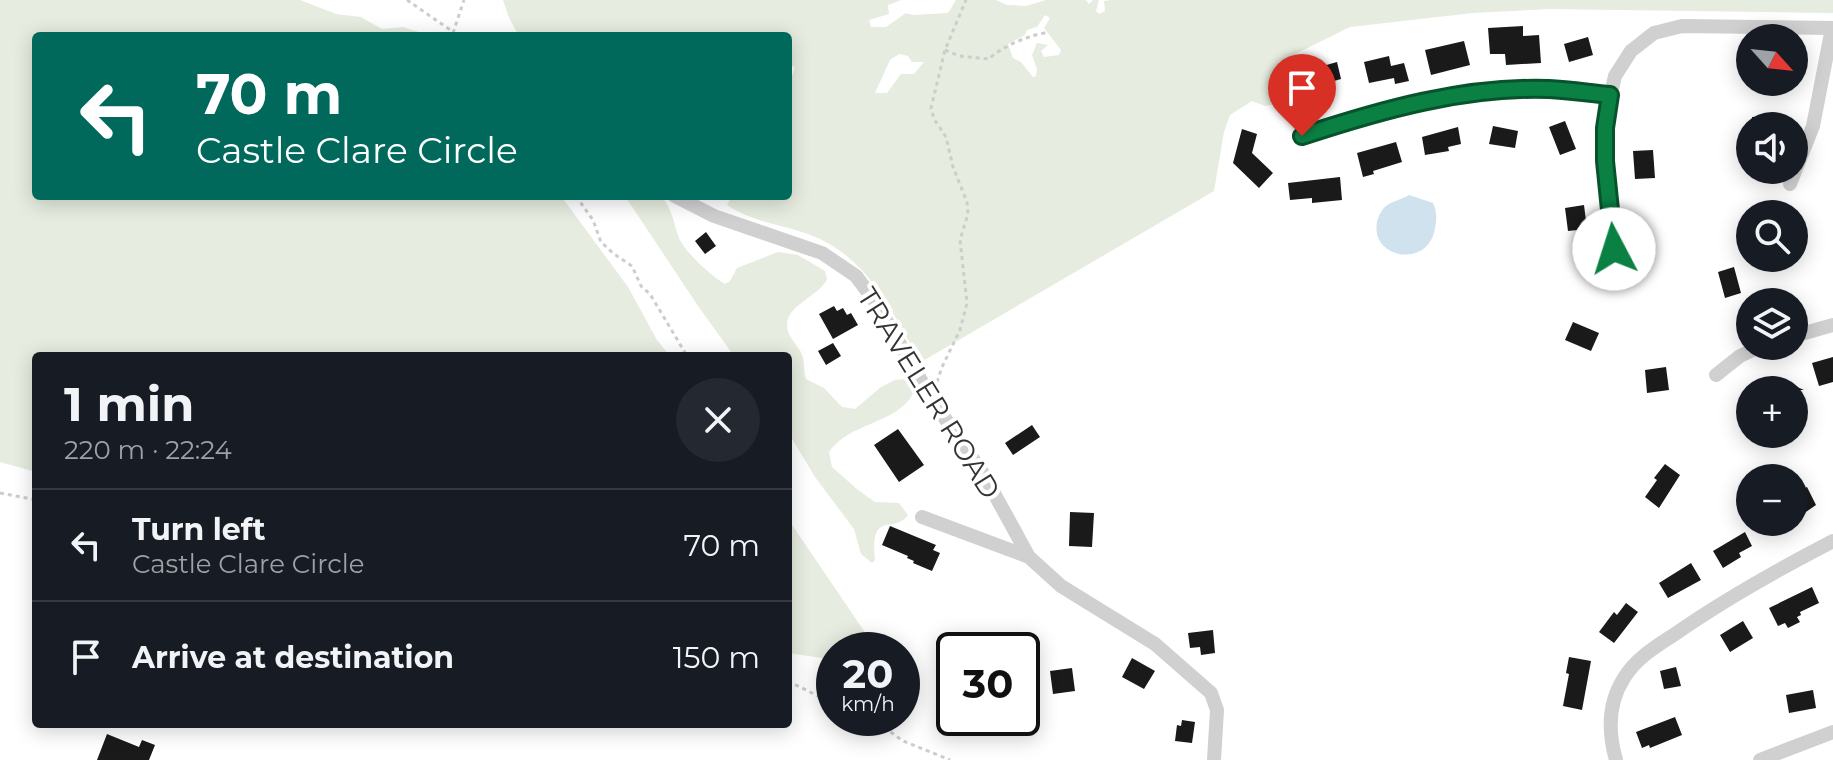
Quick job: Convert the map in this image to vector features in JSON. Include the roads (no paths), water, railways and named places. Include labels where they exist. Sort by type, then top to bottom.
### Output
[{"type":"street","points":[[1605,280],[1614,243],[1605,161],[1605,128],[1610,95],[1615,76],[1625,58],[1646,38],[1661,30],[1693,26],[1832,28],[1808,139]]},
{"type":"street","points":[[1302,136],[1362,116],[1416,103],[1477,94],[1548,89],[1610,95]]},
{"type":"street","name":"TRAVELER ROAD","points":[[683,200],[714,216],[814,250],[851,272],[876,303],[933,401],[984,475],[1029,557]]},
{"type":"street","points":[[1808,332],[1833,325]]},
{"type":"street","points":[[1716,375],[1736,359]]},
{"type":"street","points":[[922,517],[1029,557],[1061,586],[1155,644],[1209,691],[1217,706],[1214,760]]},
{"type":"street","points":[[1616,760],[1611,742],[1611,714],[1618,688],[1633,666],[1696,619],[1833,541]]},
{"type":"street","points":[[1760,760],[1833,732]]},
{"type":"water","points":[[1409,195],[1433,203],[1436,222],[1430,241],[1422,250],[1401,254],[1382,244],[1377,235],[1377,222],[1386,206]]}]
